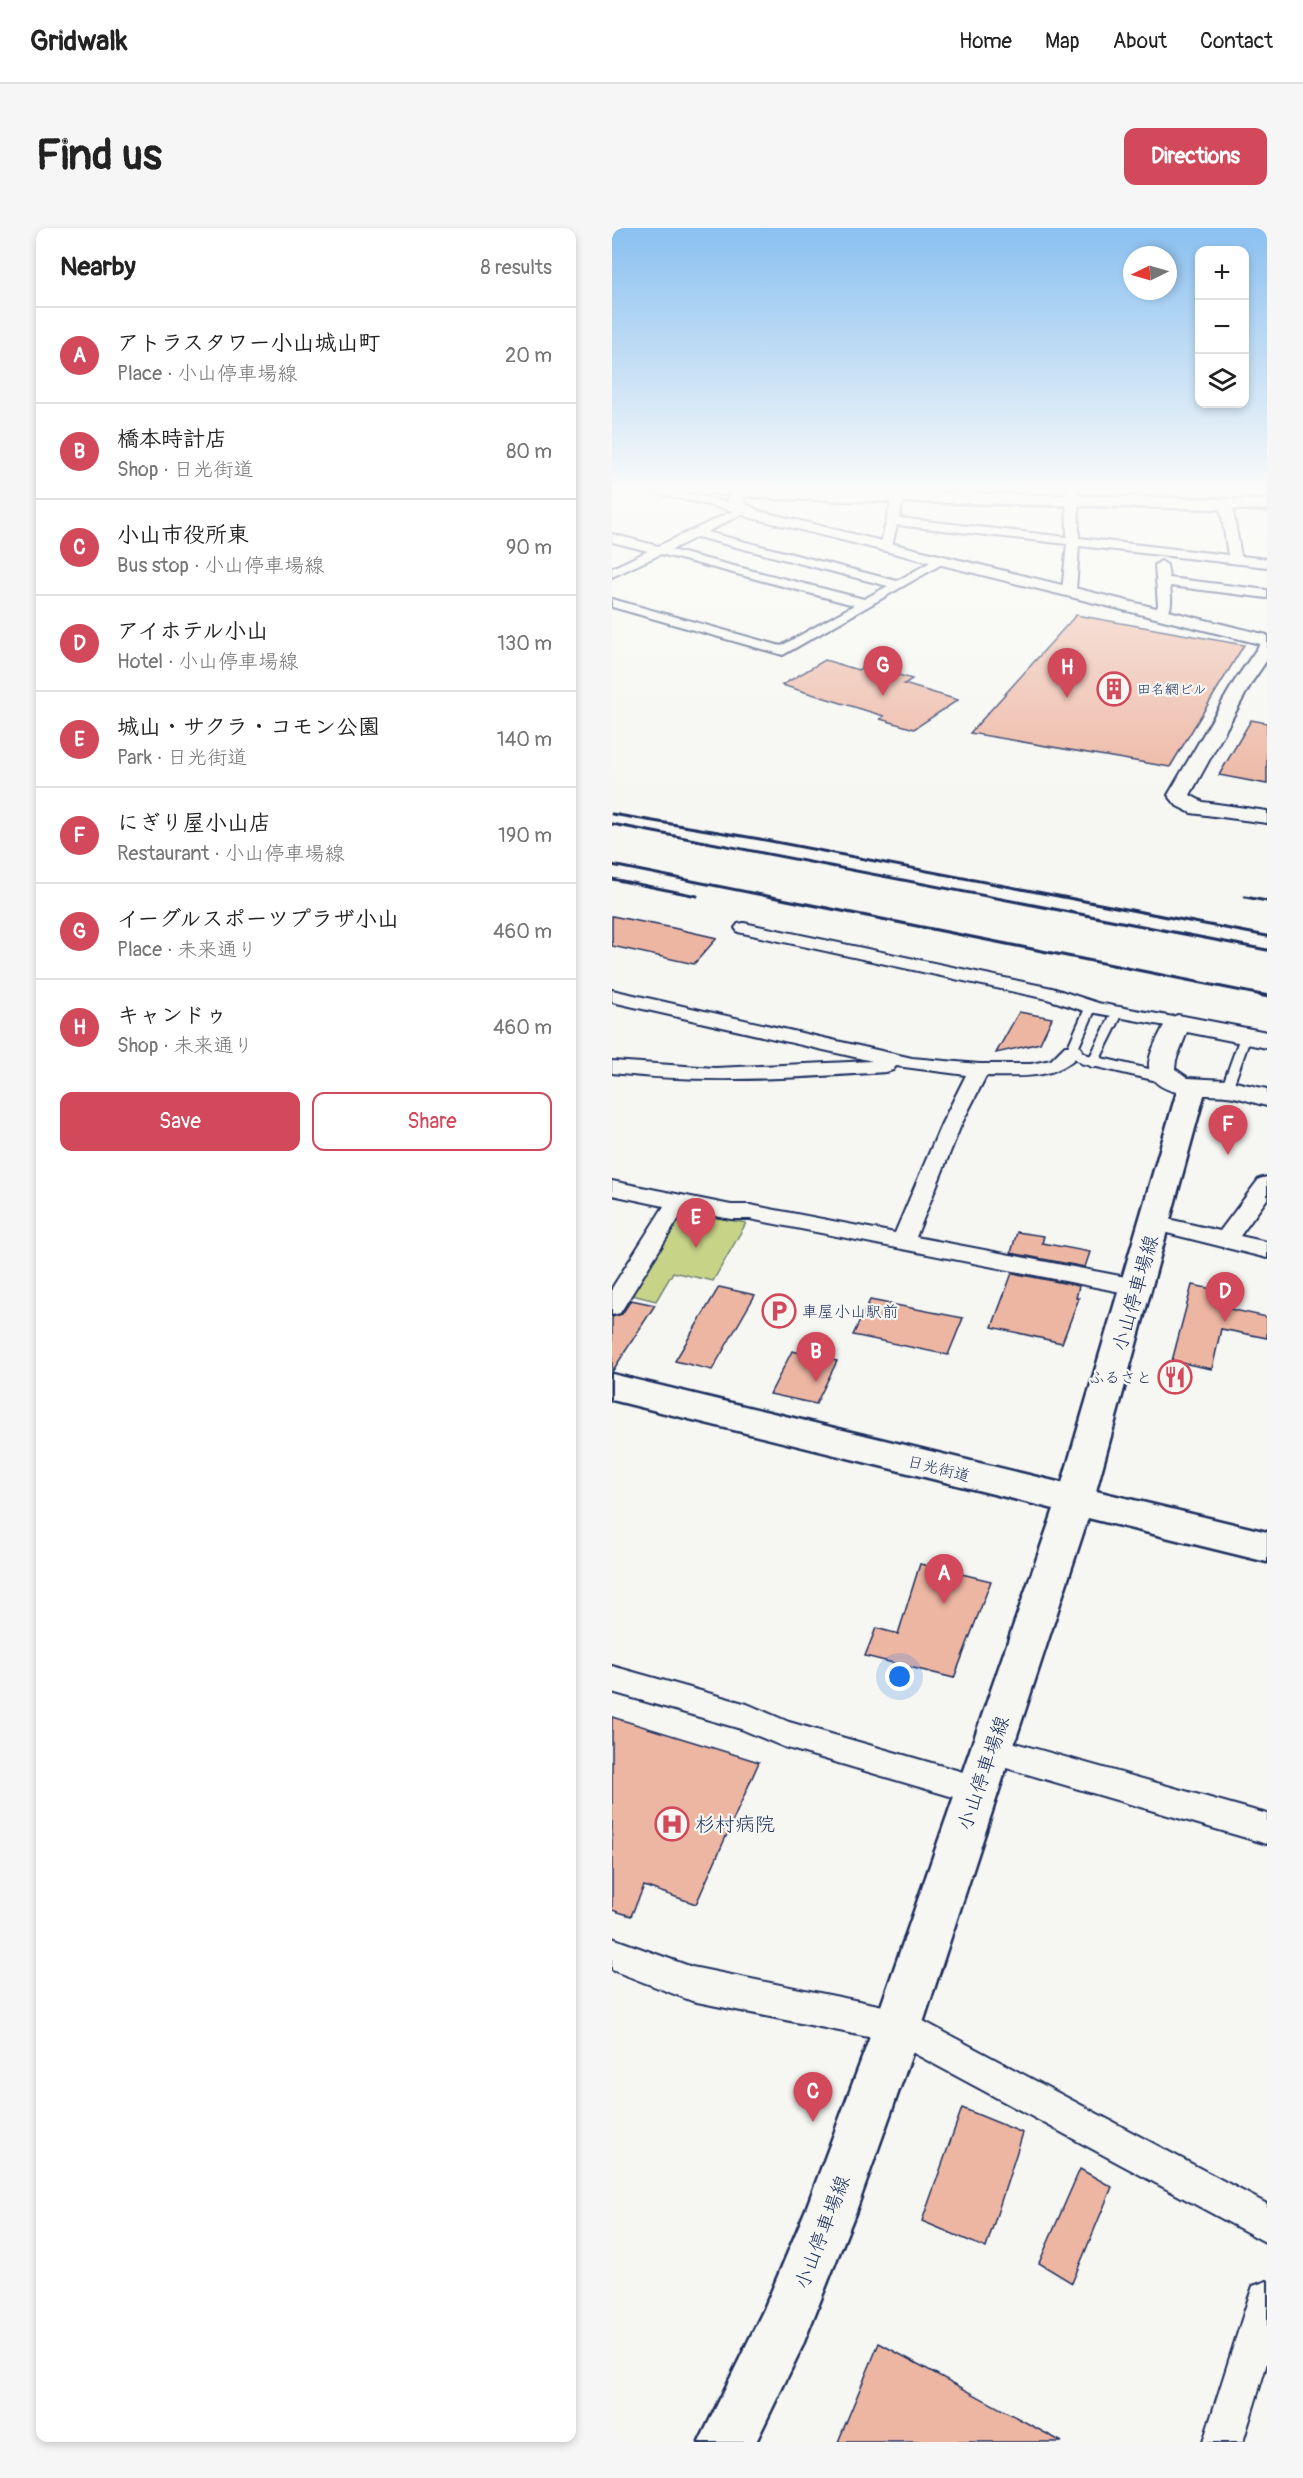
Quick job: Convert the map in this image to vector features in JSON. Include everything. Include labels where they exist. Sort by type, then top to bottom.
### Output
[{"type":"main road","name":"小山停車場線","points":[[727,2442],[783,2328],[831,2211],[898,2026],[1075,1501],[1192,1088]]},
{"type":"main road","name":"日光街道","points":[[612,1387],[1267,1547]]},
{"type":"street","points":[[814,590],[866,604]]},
{"type":"street","points":[[612,603],[783,651],[890,590]]},
{"type":"street","points":[[1162,613],[1165,605],[1163,590]]},
{"type":"street","points":[[1237,590],[1267,594]]},
{"type":"street","points":[[1069,591],[1267,640]]},
{"type":"street","points":[[1267,647],[1243,682],[1179,795],[1180,799],[1190,806],[1267,817]]},
{"type":"street","points":[[1220,812],[1222,825],[1225,828],[1267,838]]},
{"type":"street","points":[[744,928],[1052,994],[1091,1007]]},
{"type":"street","points":[[612,996],[912,1064],[979,1070],[1031,1070],[1058,1064],[1072,1050]]},
{"type":"street","points":[[1256,1038],[1178,1023],[1163,1060],[1162,1069],[1170,1079],[1192,1088],[1227,1088],[1267,1098]]},
{"type":"street","points":[[612,1067],[648,1072],[769,1074],[912,1064]]},
{"type":"street","points":[[903,1241],[951,1125],[979,1070]]},
{"type":"street","points":[[1225,1240],[1267,1184]]},
{"type":"street","points":[[612,1188],[731,1212],[750,1212],[1136,1287]]},
{"type":"street","points":[[612,1307],[678,1202]]},
{"type":"street","points":[[1155,1222],[1267,1250]]},
{"type":"street","points":[[612,1679],[747,1717],[784,1734],[983,1770],[1267,1829]]},
{"type":"street","points":[[612,1954],[692,1984],[898,2026],[1267,2224]]},
{"type":"street","points":[[1223,2442],[1267,2300]]},
{"type":"lane","points":[[1178,1023],[1091,1007],[1072,1050],[1078,1056],[1094,1062],[1156,1074],[1192,1088]]},
{"type":"lane","points":[[1094,1062],[1118,1012]]},
{"type":"lane","points":[[1227,1088],[1256,1038]]},
{"type":"green space","points":[[696,1214],[746,1223],[713,1281],[673,1272],[656,1301],[632,1295],[677,1219]]},
{"type":"building","name":"田名網ビル","points":[[1076,615],[1244,645],[1170,767],[970,733]]},
{"type":"building","points":[[825,660],[858,670],[866,665],[912,679],[904,684],[958,700],[914,729],[880,719],[884,716],[782,685]]},
{"type":"building","points":[[1251,720],[1267,723],[1267,784],[1219,775]]},
{"type":"building","points":[[612,916],[717,938],[694,964],[612,946]]},
{"type":"building","points":[[1019,1012],[1052,1018],[1040,1043],[996,1053]]},
{"type":"building","points":[[1017,1232],[1044,1236],[1042,1243],[1090,1252],[1085,1267],[1011,1253]]},
{"type":"building","points":[[1012,1273],[1079,1286],[1076,1298],[1079,1298],[1062,1343],[992,1327]]},
{"type":"building","points":[[1192,1285],[1228,1292],[1225,1308],[1267,1317],[1267,1338],[1221,1329],[1212,1369],[1172,1361]]},
{"type":"building","points":[[719,1287],[755,1295],[712,1370],[675,1361]]},
{"type":"building","points":[[631,1300],[655,1305],[612,1372],[612,1317],[622,1314]]},
{"type":"building","points":[[870,1300],[963,1318],[948,1355],[853,1335]]},
{"type":"building","points":[[792,1351],[837,1361],[816,1404],[770,1394]]},
{"type":"building","points":[[920,1564],[991,1581],[954,1678],[865,1656],[876,1628],[898,1634]]},
{"type":"building","name":"杉村病院","points":[[612,1717],[759,1762],[696,1904],[644,1886],[631,1916],[612,1910]]},
{"type":"building","points":[[962,2108],[1023,2133],[986,2248],[922,2221]]},
{"type":"building","points":[[1080,2169],[1112,2187],[1072,2283],[1039,2263]]},
{"type":"building","points":[[879,2343],[1062,2442],[838,2442]]},
{"type":"railway","points":[[612,814],[760,839],[1267,936]]},
{"type":"railway","points":[[612,824],[1267,950]]},
{"type":"railway","points":[[612,865],[1267,996],[1260,995]]},
{"type":"railway","points":[[612,879],[697,896]]},
{"type":"railway","points":[[1245,897],[1267,901]]},
{"type":"place","name":"田名網ビル","points":[[1114,689]]},
{"type":"place","name":"イーグルスポーツプラザ小山","points":[[883,696]]},
{"type":"place","name":"キャンドゥ","points":[[1067,698]]},
{"type":"place","name":"にぎり屋小山店","points":[[1228,1155]]},
{"type":"place","name":"城山・サクラ・コモン公園","points":[[696,1248]]},
{"type":"place","name":"車屋小山駅前","points":[[779,1311]]},
{"type":"place","name":"アイホテル小山","points":[[1225,1322]]},
{"type":"place","name":"ふるさと","points":[[1175,1377]]},
{"type":"place","name":"橋本時計店","points":[[816,1382]]},
{"type":"place","name":"アトラスタワー小山城山町","points":[[944,1604]]},
{"type":"place","name":"杉村病院","points":[[672,1824]]},
{"type":"place","name":"小山市役所東","points":[[813,2122]]}]
